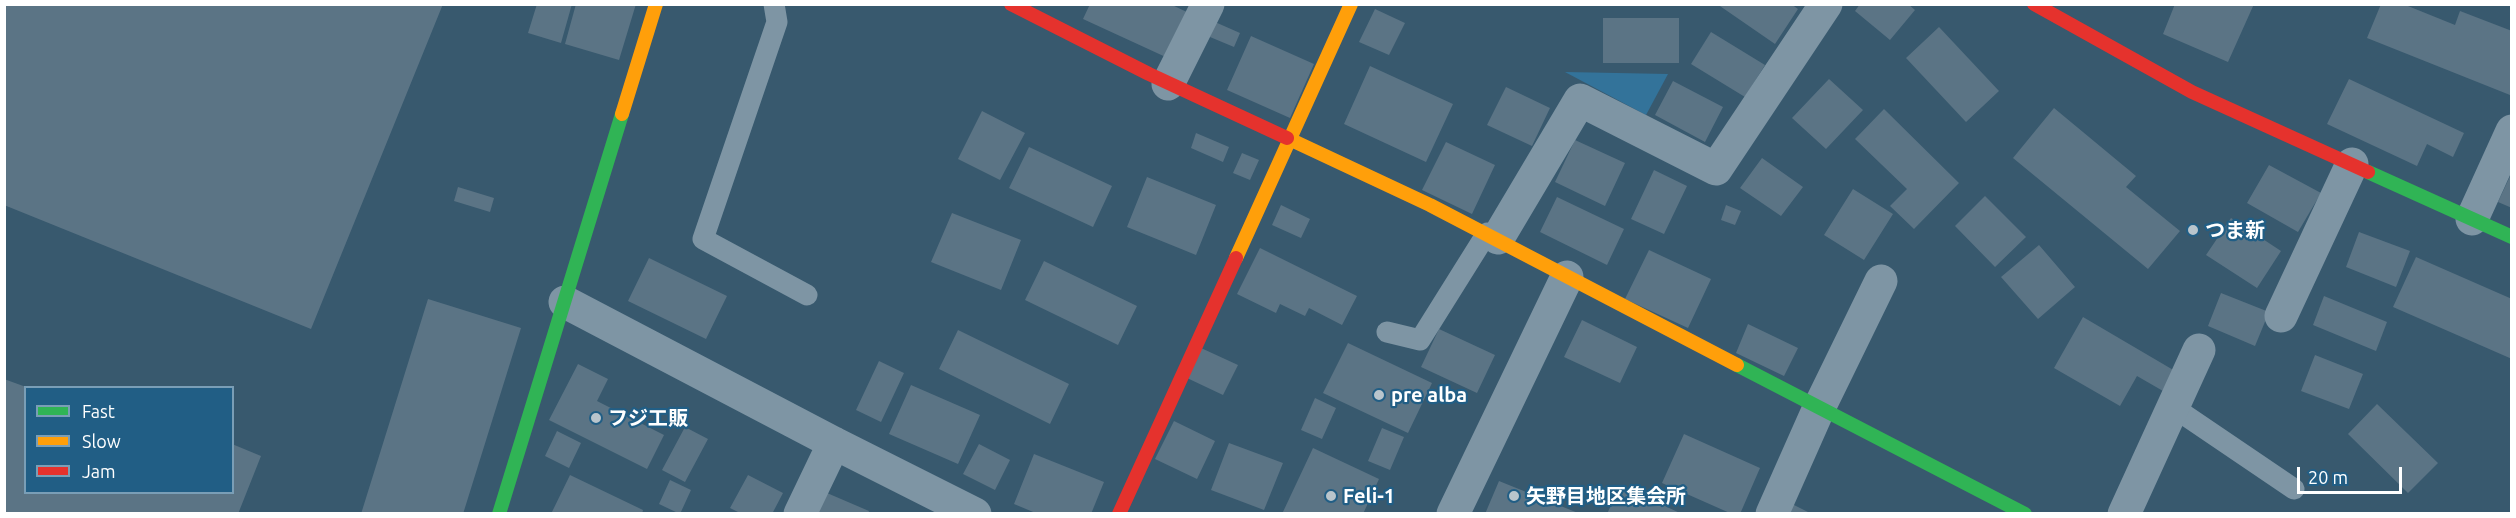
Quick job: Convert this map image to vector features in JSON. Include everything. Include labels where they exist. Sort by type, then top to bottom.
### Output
[{"type":"street","points":[[499,513],[656,4]]},
{"type":"street","points":[[1011,4],[1168,84],[1288,138],[1493,236],[1567,278],[2025,513]]},
{"type":"street","points":[[1168,84],[1208,4]]},
{"type":"street","points":[[1119,513],[1351,4]]},
{"type":"street","points":[[1493,236],[1580,100],[1716,169],[1826,4]]},
{"type":"street","points":[[2034,4],[2192,92],[2511,237]]},
{"type":"street","points":[[2472,219],[2511,131]]},
{"type":"street","points":[[2282,316],[2352,164]]},
{"type":"street","points":[[1453,513],[1567,278]]},
{"type":"street","points":[[1772,513],[1819,408],[1881,281]]},
{"type":"street","points":[[565,302],[834,443],[975,513]]},
{"type":"street","points":[[2124,513],[2199,350]]},
{"type":"street","points":[[800,513],[834,443]]},
{"type":"lane","points":[[774,4],[777,22],[704,239],[807,295]]},
{"type":"lane","points":[[1387,332],[1420,340],[1493,236]]},
{"type":"lane","points":[[2173,407],[2294,489]]},
{"type":"shaded area","points":[[1565,72],[1668,74],[1646,115]]},
{"type":"building","points":[[4,4],[443,4],[311,329],[4,205]]},
{"type":"building","points":[[537,4],[572,4],[561,43],[528,33]]},
{"type":"building","points":[[576,4],[636,4],[619,60],[565,44]]},
{"type":"building","points":[[1090,4],[1170,4],[1191,14],[1170,59],[1083,19]]},
{"type":"building","points":[[1717,4],[1791,4],[1798,9],[1775,44]]},
{"type":"building","points":[[1860,4],[1908,4],[1915,10],[1890,40],[1855,11]]},
{"type":"building","points":[[2175,4],[2213,6],[2254,4],[2228,62],[2163,34]]},
{"type":"building","points":[[2381,4],[2403,4],[2455,25],[2460,11],[2512,31],[2510,95],[2367,38]]},
{"type":"building","points":[[1375,9],[1405,23],[1389,55],[1359,42]]},
{"type":"building","points":[[1603,18],[1679,18],[1679,63],[1603,63]]},
{"type":"building","points":[[1215,22],[1240,33],[1234,47],[1210,37]]},
{"type":"building","points":[[1939,27],[1999,91],[1966,122],[1906,58]]},
{"type":"building","points":[[1711,32],[1765,65],[1745,97],[1691,64]]},
{"type":"building","points":[[1251,36],[1314,64],[1290,118],[1227,90]]},
{"type":"building","points":[[1370,66],[1453,104],[1426,162],[1344,124]]},
{"type":"building","points":[[1829,79],[1863,110],[1826,149],[1792,118]]},
{"type":"building","points":[[2349,79],[2464,133],[2453,157],[2427,144],[2417,166],[2327,124]]},
{"type":"building","points":[[1673,81],[1723,107],[1705,142],[1655,115]]},
{"type":"building","points":[[1506,87],[1550,108],[1532,146],[1487,125]]},
{"type":"building","points":[[2054,108],[2136,176],[2126,187],[2180,231],[2148,269],[2013,158]]},
{"type":"building","points":[[1884,109],[1959,183],[1914,229],[1890,206],[1907,189],[1855,139]]},
{"type":"building","points":[[982,111],[1025,133],[1000,180],[958,159]]},
{"type":"building","points":[[1196,133],[1229,147],[1223,162],[1191,148]]},
{"type":"building","points":[[1575,140],[1625,163],[1605,206],[1555,182]]},
{"type":"building","points":[[1446,142],[1495,165],[1472,214],[1422,190]]},
{"type":"building","points":[[1029,147],[1112,186],[1093,227],[1009,188]]},
{"type":"building","points":[[1242,153],[1259,160],[1250,180],[1233,173]]},
{"type":"building","points":[[1762,158],[1803,187],[1781,216],[1740,188]]},
{"type":"building","points":[[2269,165],[2321,193],[2298,232],[2247,203]]},
{"type":"building","points":[[1654,170],[1687,186],[1664,234],[1631,219]]},
{"type":"building","points":[[2512,172],[2512,208],[2498,202]]},
{"type":"building","points":[[1147,177],[1216,205],[1196,255],[1127,227]]},
{"type":"building","points":[[458,187],[494,198],[490,212],[454,201]]},
{"type":"building","points":[[1853,189],[1893,214],[1864,260],[1824,235]]},
{"type":"building","points":[[1985,196],[2026,237],[1995,267],[1955,226]]},
{"type":"building","points":[[1557,197],[1624,229],[1607,265],[1540,232]]},
{"type":"building","points":[[1281,205],[1310,219],[1301,238],[1272,225]]},
{"type":"building","points":[[1726,205],[1741,211],[1735,225],[1721,220]]},
{"type":"building","points":[[952,213],[1021,240],[1001,290],[931,262]]},
{"type":"building","points":[[2231,218],[2281,251],[2257,288],[2206,255]]},
{"type":"building","points":[[2359,232],[2410,251],[2396,287],[2346,267]]},
{"type":"building","points":[[2039,245],[2075,287],[2038,319],[2001,277]]},
{"type":"building","points":[[1260,248],[1357,296],[1342,325],[1309,308],[1305,316],[1280,304],[1276,313],[1237,294]]},
{"type":"building","points":[[1649,250],[1711,279],[1688,328],[1625,299]]},
{"type":"building","points":[[2416,257],[2512,299],[2512,359],[2393,307]]},
{"type":"building","points":[[649,258],[727,296],[706,339],[628,301]]},
{"type":"building","points":[[1044,261],[1137,306],[1118,345],[1025,300]]},
{"type":"building","points":[[2221,293],[2269,312],[2255,346],[2208,326]]},
{"type":"building","points":[[2324,296],[2387,322],[2376,351],[2313,325]]},
{"type":"building","points":[[428,299],[521,328],[463,514],[361,514]]},
{"type":"building","points":[[2083,317],[2175,371],[2163,391],[2137,376],[2120,406],[2054,368]]},
{"type":"building","points":[[1582,320],[1637,347],[1620,383],[1564,357]]},
{"type":"building","points":[[1748,324],[1798,348],[1784,376],[1736,353]]},
{"type":"building","points":[[1439,329],[1495,355],[1477,393],[1421,367]]},
{"type":"building","points":[[958,330],[1069,384],[1050,424],[939,369]]},
{"type":"building","points":[[1348,343],[1432,383],[1408,433],[1323,393]]},
{"type":"building","points":[[1201,348],[1238,365],[1223,395],[1187,378]]},
{"type":"building","points":[[2315,355],[2363,374],[2349,409],[2301,391]]},
{"type":"building","points":[[879,361],[904,373],[881,422],[856,410]]},
{"type":"building","points":[[578,364],[608,379],[597,401],[664,435],[647,469],[549,420]]},
{"type":"building","points":[[4,379],[24,386],[24,494],[234,494],[234,445],[261,456],[238,514],[4,514]]},
{"type":"building","points":[[911,385],[980,415],[958,464],[889,434]]},
{"type":"building","points":[[1315,398],[1336,408],[1322,439],[1301,430]]},
{"type":"building","points":[[2377,404],[2438,463],[2408,493],[2348,434]]},
{"type":"building","points":[[1174,421],[1215,441],[1197,479],[1155,459]]},
{"type":"building","points":[[685,427],[708,439],[685,482],[662,470]]},
{"type":"building","points":[[1382,428],[1404,437],[1390,470],[1368,461]]},
{"type":"building","points":[[557,431],[581,443],[569,468],[545,456]]},
{"type":"building","points":[[1684,434],[1760,468],[1740,514],[1732,514],[1662,483]]},
{"type":"building","points":[[1229,443],[1283,463],[1264,510],[1211,490]]},
{"type":"building","points":[[979,444],[1010,460],[995,490],[963,474]]},
{"type":"building","name":"Feli-1","points":[[1313,448],[1379,479],[1363,514],[1282,514]]},
{"type":"building","points":[[1034,454],[1104,482],[1091,514],[1038,514],[1014,504]]},
{"type":"building","points":[[570,475],[643,510],[642,514],[551,514]]},
{"type":"building","points":[[748,475],[783,493],[772,514],[742,514],[730,508]]},
{"type":"building","points":[[670,480],[691,490],[680,514],[659,504]]},
{"type":"building","name":"矢野目地区集会所","points":[[1499,481],[1578,513],[1578,514],[1485,514]]},
{"type":"building","points":[[1620,485],[1682,514],[1607,514]]},
{"type":"building","points":[[820,490],[869,511],[868,514],[810,514]]},
{"type":"building","points":[[1788,502],[1812,514],[1783,514]]},
{"type":"traffic: fast","points":[[499,514],[622,114]]},
{"type":"traffic: fast","points":[[2368,172],[2512,237]]},
{"type":"traffic: fast","points":[[1737,365],[2025,514]]},
{"type":"traffic: slow","points":[[622,114],[656,4]]},
{"type":"traffic: slow","points":[[1236,258],[1351,4]]},
{"type":"traffic: slow","points":[[1287,138],[1430,205],[1737,365]]},
{"type":"traffic: jam","points":[[1011,4],[1149,74],[1287,138]]},
{"type":"traffic: jam","points":[[2034,4],[2192,92],[2368,172]]},
{"type":"traffic: jam","points":[[1119,514],[1236,258]]},
{"type":"place","name":"つま新","points":[[2193,230]]},
{"type":"place","name":"pre alba","points":[[1379,395]]},
{"type":"place","name":"フジ工販","points":[[596,418]]},
{"type":"place","name":"Feli-1","points":[[1331,496]]},
{"type":"place","name":"矢野目地区集会所","points":[[1514,496]]}]
